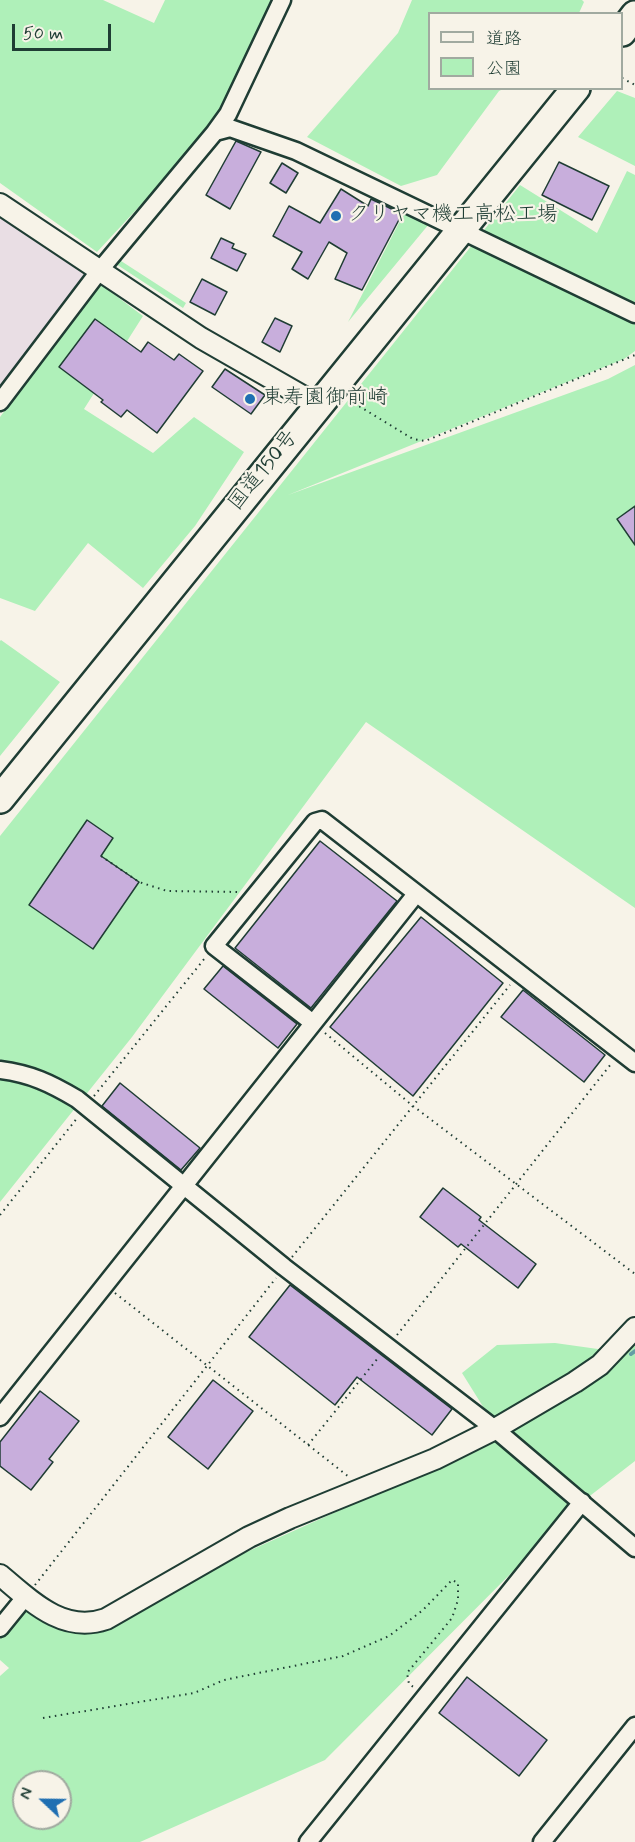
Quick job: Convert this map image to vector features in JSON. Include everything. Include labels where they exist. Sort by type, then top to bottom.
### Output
[{"type":"highway","points":[[623,30],[635,15]]},
{"type":"highway","name":"国道150号","points":[[0,799],[574,90]]},
{"type":"street","points":[[0,402],[100,270],[228,114],[282,0]]},
{"type":"street","points":[[215,132],[230,128],[296,151],[635,314]]},
{"type":"street","points":[[0,204],[201,338],[324,397]]},
{"type":"street","points":[[313,1023],[214,946],[315,822],[322,820],[635,1063]]},
{"type":"street","points":[[0,1417],[416,894]]},
{"type":"street","points":[[0,1070],[24,1073],[51,1083],[86,1106],[284,1267],[495,1429],[635,1548]]},
{"type":"street","points":[[0,1575],[49,1613],[63,1619],[92,1624],[106,1619],[249,1537],[290,1518],[435,1460],[495,1429],[600,1365],[635,1328]]},
{"type":"street","points":[[308,1842],[582,1502]]},
{"type":"street","points":[[0,1628],[26,1596]]},
{"type":"street","points":[[542,1842],[635,1726]]},
{"type":"path","points":[[324,397],[413,439],[425,441],[635,355]]},
{"type":"path","points":[[101,856],[139,882],[167,891],[258,892]]},
{"type":"path","points":[[0,1215],[214,946]]},
{"type":"path","points":[[26,1596],[207,1364],[519,974]]},
{"type":"path","points":[[313,1023],[413,1106],[635,1274]]},
{"type":"path","points":[[308,1445],[621,1052]]},
{"type":"path","points":[[105,1285],[363,1489]]},
{"type":"path","points":[[43,1718],[194,1693],[224,1680],[344,1656],[390,1636],[423,1610],[452,1580],[458,1583],[458,1600],[452,1618],[407,1673],[409,1684],[425,1696]]},
{"type":"shaded area","points":[[0,216],[85,275],[0,387]]},
{"type":"green space","points":[[0,0],[103,0],[154,23],[165,0],[281,0],[215,125],[97,252],[0,183]]},
{"type":"green space","points":[[412,0],[582,0],[584,2],[579,12],[428,12],[428,90],[501,90],[437,175],[401,186],[307,137],[398,33]]},
{"type":"green space","points":[[617,91],[635,98],[635,166],[578,137]]},
{"type":"green space","points":[[627,171],[635,175],[635,351],[624,359],[288,495],[608,379],[635,365],[635,908],[366,722],[132,1037],[0,1202],[0,836],[520,185],[597,233]]},
{"type":"green space","points":[[404,213],[429,224],[348,322]]},
{"type":"green space","points":[[118,259],[186,303],[183,308],[116,264]]},
{"type":"green space","points":[[99,283],[143,316],[84,409],[153,453],[194,417],[244,452],[195,526],[143,588],[88,543],[35,611],[0,598],[0,417]]},
{"type":"green space","points":[[0,641],[60,682],[0,756]]},
{"type":"green space","points":[[555,1343],[605,1350],[578,1373],[492,1421],[462,1373],[497,1345]]},
{"type":"green space","points":[[635,1344],[635,1461],[582,1502],[325,1760],[140,1842],[0,1842],[0,1676],[9,1668],[0,1660],[0,1639],[24,1608],[57,1627],[79,1633],[242,1554],[510,1434]]},
{"type":"building","points":[[236,141],[261,152],[230,209],[206,195]]},
{"type":"building","points":[[559,162],[609,186],[592,220],[542,195]]},
{"type":"building","points":[[282,163],[298,173],[286,193],[270,183]]},
{"type":"building","points":[[341,189],[368,206],[371,199],[402,214],[362,290],[335,279],[347,253],[329,242],[308,279],[292,269],[302,252],[273,236],[289,206],[320,223]]},
{"type":"building","points":[[221,238],[234,244],[232,248],[246,254],[237,271],[211,258]]},
{"type":"building","points":[[202,279],[227,292],[215,315],[190,302]]},
{"type":"building","points":[[275,318],[292,326],[280,352],[262,342]]},
{"type":"building","points":[[95,319],[141,352],[148,342],[174,360],[179,354],[203,371],[157,433],[127,410],[121,417],[101,402],[103,400],[59,367]]},
{"type":"building","points":[[225,369],[265,395],[251,414],[212,387]]},
{"type":"building","points":[[635,506],[635,545],[617,519]]},
{"type":"building","points":[[87,820],[113,838],[101,856],[139,882],[93,949],[29,905]]},
{"type":"building","points":[[320,841],[397,901],[311,1008],[235,948]]},
{"type":"building","points":[[421,917],[503,983],[413,1096],[330,1027]]},
{"type":"building","points":[[223,966],[297,1024],[278,1048],[204,989]]},
{"type":"building","points":[[523,990],[605,1055],[584,1082],[501,1017]]},
{"type":"building","points":[[120,1083],[200,1148],[181,1170],[102,1106]]},
{"type":"building","points":[[443,1188],[481,1217],[479,1220],[536,1264],[518,1288],[461,1244],[458,1247],[420,1217]]},
{"type":"building","points":[[290,1285],[452,1409],[432,1435],[357,1377],[335,1405],[249,1337]]},
{"type":"building","points":[[213,1380],[253,1411],[208,1469],[168,1437]]},
{"type":"building","points":[[40,1391],[79,1421],[49,1459],[53,1462],[31,1490],[0,1466],[0,1442]]},
{"type":"building","points":[[467,1677],[547,1740],[519,1776],[439,1713]]},
{"type":"waterway","points":[[631,1354],[635,1351]]},
{"type":"place","name":"クリヤマ機工高松工場","points":[[336,216]]},
{"type":"place","name":"東寿園御前崎","points":[[250,399]]}]
